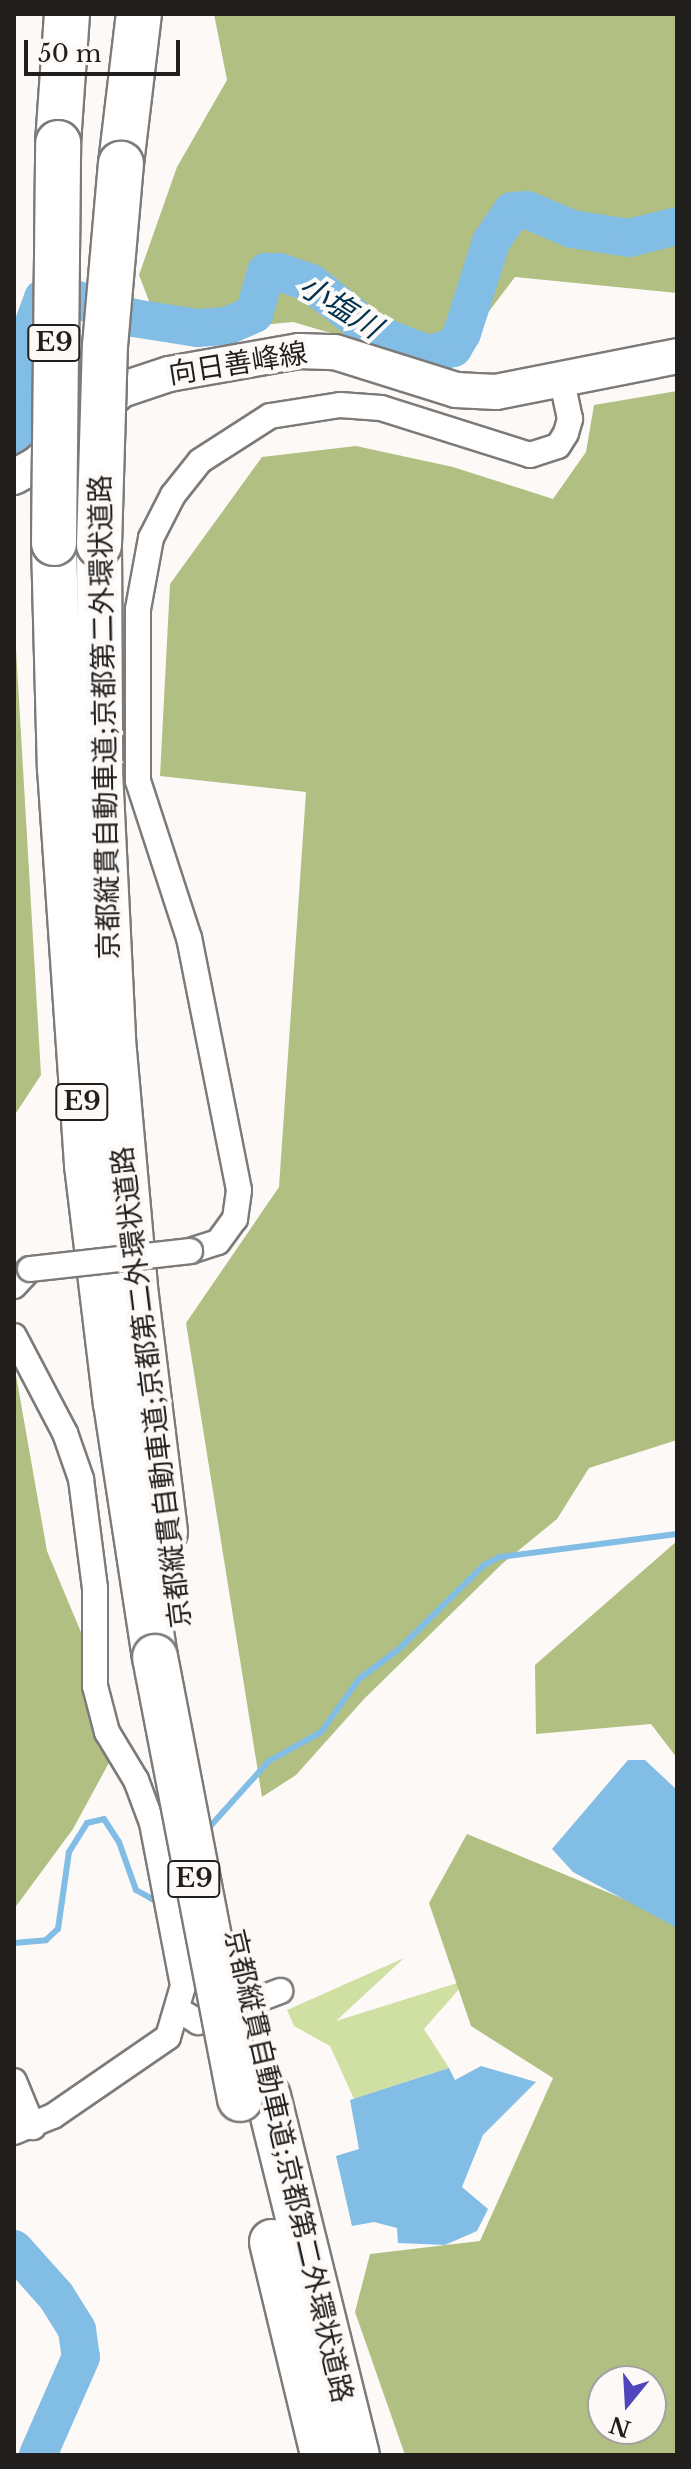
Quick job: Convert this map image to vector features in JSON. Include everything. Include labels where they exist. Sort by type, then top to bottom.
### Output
[{"type":"highway","name":"京都縦貫自動車道;京都第二外環状道路","points":[[67,14],[58,143],[54,543],[60,768],[87,1165],[107,1343],[170,1656],[221,1876],[254,2098],[326,2401],[357,2455]]},
{"type":"highway","name":"京都縦貫自動車道;京都第二外環状道路","points":[[139,14],[121,164],[105,346],[99,545],[100,771],[114,1056],[170,1656]]},
{"type":"highway","name":"京都縦貫自動車道;京都第二外環状道路","points":[[323,2455],[326,2401]]},
{"type":"main road","name":"向日善峰線","points":[[14,477],[36,465],[121,390],[169,374],[299,351],[374,361],[456,390],[496,392],[677,356]]},
{"type":"street","points":[[22,1278],[190,1251],[218,1242],[235,1219],[239,1190],[189,938],[138,781],[139,594],[151,538],[173,495],[200,461],[270,416],[340,405],[381,408],[530,455],[558,446],[566,433],[570,419],[562,381]]},
{"type":"street","points":[[14,1336],[65,1433],[81,1479],[95,1588],[95,1686],[107,1732],[136,1780],[152,1823],[183,1986],[180,2011],[168,2037],[24,2129],[14,2081]]},
{"type":"street","points":[[180,2011],[198,2022],[280,1991]]},
{"type":"green space","points":[[214,14],[677,14],[677,293],[515,277],[447,367],[293,322],[162,335],[139,275],[177,167],[227,80]]},
{"type":"green space","points":[[677,391],[677,1440],[589,1468],[557,1519],[503,1563],[364,1699],[296,1775],[262,1797],[186,1323],[279,1187],[306,792],[160,776],[170,584],[262,457],[356,446],[453,467],[553,499],[586,452],[594,405]]},
{"type":"green space","points":[[14,615],[41,1075],[14,1116]]},
{"type":"green space","points":[[14,1364],[47,1551],[124,1735],[73,1829],[14,1909]]},
{"type":"green space","points":[[677,1541],[677,1758],[651,1724],[536,1734],[535,1665]]},
{"type":"green space","points":[[467,1834],[677,1921],[677,2455],[405,2455],[355,2312],[370,2254],[480,2241],[553,2078],[471,2026],[429,1903]]},
{"type":"green space","points":[[404,1958],[336,2021],[467,1980],[424,2029],[449,2068],[354,2099],[330,2046],[294,2026],[287,2010]]},
{"type":"water","points":[[628,1760],[645,1760],[677,1790],[677,1928],[573,1872],[552,1849]]},
{"type":"water","points":[[481,2066],[536,2082],[483,2135],[462,2187],[488,2209],[477,2231],[445,2245],[398,2243],[397,2228],[374,2222],[352,2226],[336,2156],[359,2149],[350,2100],[449,2068],[455,2080]]},
{"type":"waterway","name":"小塩川","points":[[14,440],[27,414],[35,320],[43,298],[53,292],[134,318],[197,328],[227,326],[254,314],[266,272],[279,272],[311,283],[374,333],[427,354],[453,348],[462,333],[491,242],[512,211],[527,210],[572,229],[629,238],[677,226]]},
{"type":"waterway","points":[[205,1832],[269,1761],[321,1732],[359,1679],[399,1649],[484,1565],[500,1557],[677,1534]]},
{"type":"waterway","points":[[14,1943],[46,1940],[58,1929],[69,1852],[87,1823],[104,1819],[119,1842],[136,1890],[152,1899],[159,1891]]},
{"type":"waterway","points":[[14,2249],[56,2296],[77,2330],[81,2357],[38,2455]]}]
